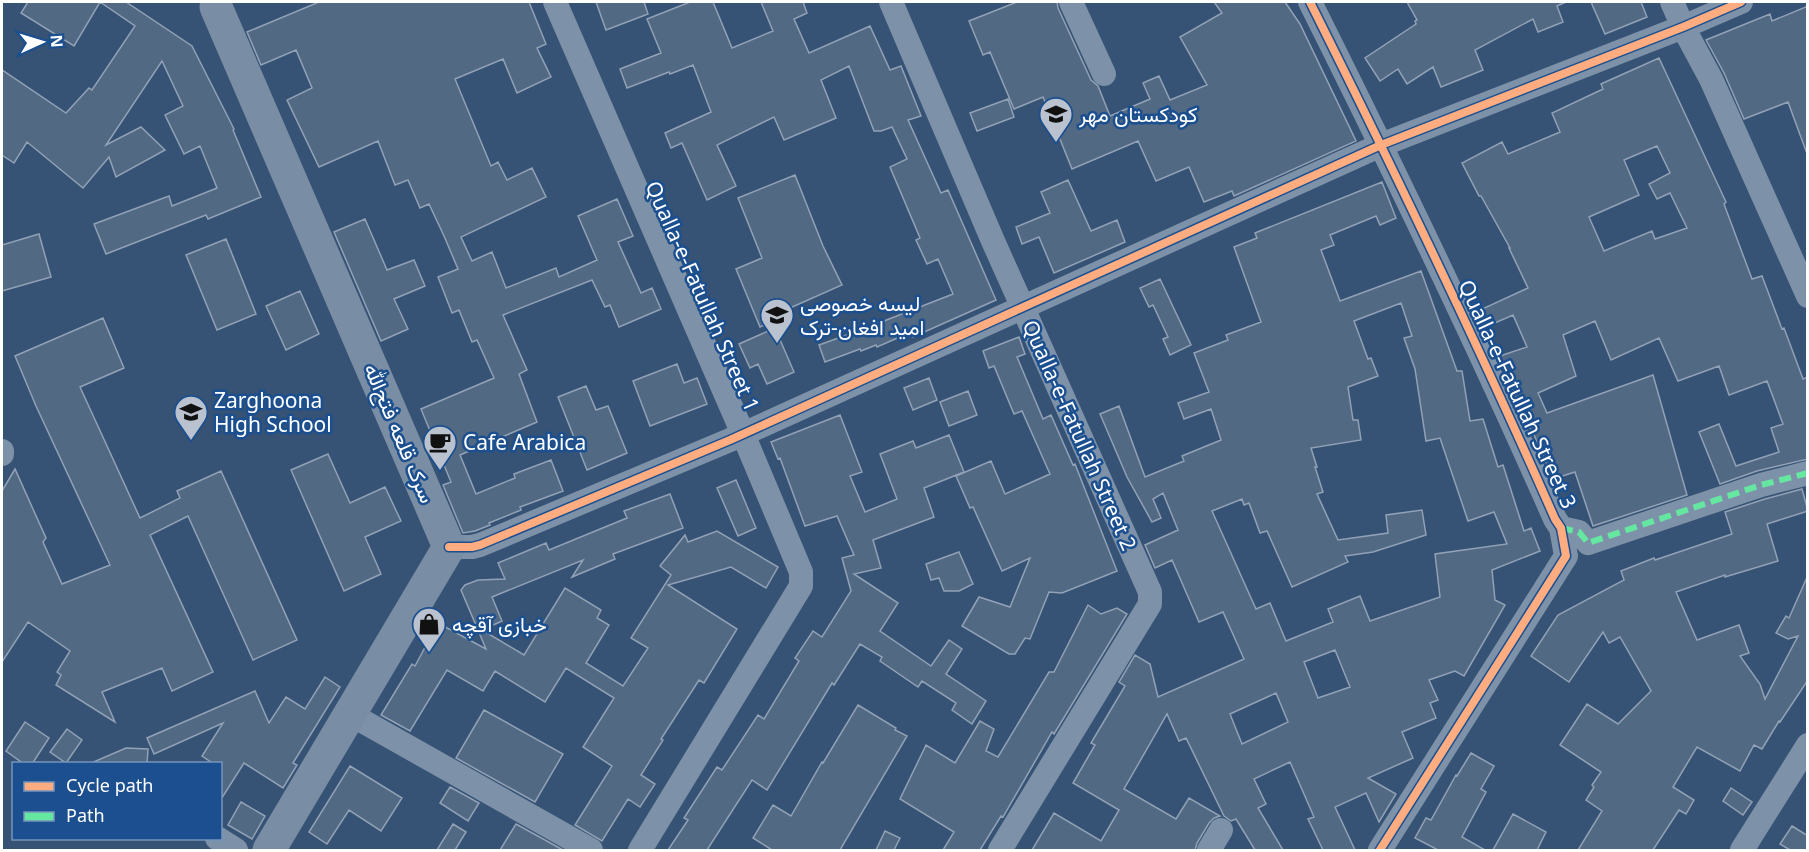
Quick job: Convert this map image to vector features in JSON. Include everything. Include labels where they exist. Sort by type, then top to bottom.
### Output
[{"type":"main road","name":"سرک قلعه فتح‌الله","points":[[217,3],[449,547]]},
{"type":"main road","points":[[269,850],[449,547]]},
{"type":"street","name":"Qualla-e-Fatullah Street 1","points":[[555,2],[801,572],[801,586],[640,850]]},
{"type":"street","name":"Qualla-e-Fatullah Street 2","points":[[891,2],[1150,592],[1150,604],[1000,850]]},
{"type":"street","points":[[1071,2],[1104,75]]},
{"type":"street","name":"Qualla-e-Fatullah Street 3","points":[[1310,2],[1381,145],[1561,528],[1566,556],[1380,850]]},
{"type":"street","points":[[1672,2],[1711,79],[1808,296]]},
{"type":"street","points":[[449,547],[480,545],[743,434],[1381,145],[1683,27],[1741,2]]},
{"type":"street","points":[[1561,528],[1578,532],[1588,543],[1761,485],[1808,472]]},
{"type":"street","points":[[350,714],[591,850]]},
{"type":"street","points":[[1742,850],[1808,746]]},
{"type":"street","points":[[1209,850],[1221,830]]},
{"type":"street","points":[[220,840],[236,850]]},
{"type":"building","points":[[28,2],[100,2],[74,46],[21,13]]},
{"type":"building","points":[[100,2],[126,2],[192,46],[234,129],[261,197],[208,219],[206,215],[106,254],[94,224],[169,196],[172,206],[217,188],[200,146],[184,154],[165,115],[183,106],[162,61],[106,145],[141,127],[165,150],[116,177],[109,157],[83,188],[27,142],[14,163],[2,155],[2,70],[66,113],[89,88],[92,90],[135,26]]},
{"type":"building","points":[[319,2],[529,2],[546,44],[537,48],[551,77],[517,93],[503,59],[455,79],[491,166],[498,162],[507,180],[532,168],[546,197],[461,237],[472,261],[492,252],[506,288],[556,268],[559,277],[597,260],[578,216],[617,199],[633,236],[618,242],[641,293],[652,288],[661,309],[619,327],[610,305],[605,307],[592,280],[503,315],[527,370],[519,374],[537,422],[460,455],[476,494],[515,478],[514,474],[551,460],[563,491],[520,507],[521,510],[475,531],[463,533],[443,485],[451,482],[421,409],[494,378],[477,340],[472,342],[459,310],[452,313],[438,277],[458,269],[444,236],[429,204],[420,208],[408,180],[395,185],[378,141],[319,167],[287,100],[312,88],[296,50],[261,65],[247,32]]},
{"type":"building","points":[[596,2],[644,2],[648,14],[606,30]]},
{"type":"building","points":[[690,2],[713,2],[732,48],[773,31],[761,2],[803,2],[807,13],[794,19],[809,53],[870,26],[890,70],[901,66],[921,116],[908,120],[941,193],[948,190],[996,300],[913,337],[911,332],[877,347],[876,345],[861,351],[860,349],[825,362],[819,345],[953,294],[938,259],[927,264],[916,240],[920,238],[890,167],[907,159],[892,127],[874,131],[849,66],[821,80],[836,118],[784,140],[774,117],[717,145],[736,186],[707,200],[682,143],[671,148],[665,133],[711,112],[693,65],[627,88],[620,69],[661,53],[647,19]]},
{"type":"building","points":[[1017,2],[1057,2],[1091,80],[1098,86],[1110,116],[1150,99],[1143,83],[1159,76],[1170,100],[1207,85],[1180,37],[1222,13],[1214,2],[1285,2],[1300,24],[1356,141],[1234,196],[1232,191],[1204,202],[1189,167],[1156,181],[1138,141],[1072,169],[1043,97],[1014,109],[990,52],[983,55],[969,21]]},
{"type":"building","points":[[1407,2],[1566,2],[1557,6],[1563,22],[1538,32],[1533,19],[1475,50],[1483,70],[1441,87],[1433,67],[1407,84],[1398,69],[1380,81],[1365,58],[1416,24],[1417,20]]},
{"type":"building","points":[[1591,2],[1641,2],[1647,17],[1605,34]]},
{"type":"building","points":[[1808,6],[1808,150],[1806,151],[1788,102],[1744,119],[1724,73],[1706,40],[1770,14],[1772,21]]},
{"type":"building","points":[[1659,58],[1726,202],[1724,204],[1752,279],[1762,276],[1803,379],[1808,377],[1808,459],[1757,471],[1720,484],[1699,432],[1719,424],[1736,466],[1779,452],[1771,428],[1783,424],[1767,381],[1729,395],[1719,366],[1678,381],[1659,338],[1611,360],[1595,321],[1563,335],[1576,376],[1538,393],[1547,413],[1653,375],[1687,495],[1593,526],[1575,472],[1553,479],[1508,379],[1500,356],[1527,347],[1513,315],[1488,326],[1480,310],[1528,288],[1510,248],[1462,163],[1502,142],[1508,154],[1560,132],[1552,113],[1603,89],[1601,84]],"holes":[[[1657,146],[1670,173],[1649,184],[1657,199],[1670,193],[1687,228],[1655,239],[1652,231],[1604,251],[1589,217],[1639,195],[1624,160]]]},
{"type":"building","points":[[1008,99],[1014,117],[977,131],[970,113]]},
{"type":"building","points":[[795,175],[823,246],[842,285],[781,312],[783,317],[760,327],[736,269],[762,258],[738,198]]},
{"type":"building","points":[[1068,180],[1091,231],[1117,220],[1125,242],[1054,273],[1039,237],[1022,244],[1016,227],[1050,213],[1041,192]]},
{"type":"building","points":[[1382,182],[1396,218],[1380,225],[1376,216],[1330,235],[1334,245],[1321,250],[1340,301],[1421,271],[1457,371],[1462,371],[1470,421],[1483,419],[1498,467],[1503,465],[1524,531],[1531,528],[1540,551],[1492,570],[1495,600],[1505,605],[1464,676],[1455,671],[1429,680],[1438,700],[1430,703],[1436,718],[1402,732],[1413,758],[1368,778],[1396,794],[1379,822],[1366,793],[1335,807],[1355,850],[1323,850],[1308,819],[1314,817],[1290,762],[1254,779],[1266,804],[1258,808],[1283,850],[1255,850],[1236,819],[1231,821],[1224,816],[1186,738],[1179,741],[1167,714],[1124,789],[1176,819],[1189,798],[1220,816],[1209,823],[1195,850],[1032,850],[1054,813],[1101,841],[1119,810],[1073,783],[1095,745],[1091,743],[1125,686],[1119,682],[1135,655],[1150,664],[1158,697],[1244,659],[1223,612],[1199,622],[1172,560],[1155,568],[1145,545],[1178,530],[1163,493],[1153,499],[1161,518],[1152,522],[1127,477],[1100,414],[1119,406],[1145,477],[1184,461],[1182,456],[1221,440],[1211,409],[1184,419],[1178,403],[1209,392],[1194,353],[1228,340],[1226,335],[1261,322],[1234,247],[1257,238],[1255,233]],"holes":[[[1401,303],[1412,336],[1404,338],[1415,369],[1426,441],[1440,438],[1468,521],[1494,512],[1507,544],[1435,554],[1440,597],[1370,621],[1360,596],[1328,609],[1333,622],[1286,641],[1270,603],[1256,609],[1212,511],[1242,499],[1244,505],[1249,503],[1260,533],[1267,531],[1292,587],[1348,562],[1345,556],[1373,552],[1426,535],[1422,510],[1386,515],[1388,533],[1338,540],[1317,494],[1323,492],[1311,448],[1361,440],[1358,420],[1353,420],[1348,387],[1378,376],[1371,358],[1368,359],[1354,321]],[[1335,650],[1350,687],[1318,698],[1304,662]],[[1276,693],[1288,722],[1242,744],[1230,714]]]},
{"type":"building","points":[[365,219],[387,270],[414,260],[425,286],[394,299],[408,329],[381,341],[334,232]]},
{"type":"building","points":[[39,234],[51,277],[2,291],[2,245]]},
{"type":"building","points":[[226,239],[256,314],[217,330],[186,255]]},
{"type":"building","points":[[1160,279],[1191,345],[1170,355],[1163,339],[1168,337],[1153,305],[1149,307],[1140,288]]},
{"type":"building","points":[[300,291],[319,334],[286,350],[266,306]]},
{"type":"building","points":[[103,318],[124,368],[80,387],[140,518],[180,498],[177,491],[221,471],[297,640],[253,660],[188,516],[150,535],[213,672],[172,691],[162,668],[102,692],[115,722],[56,685],[61,675],[57,672],[70,651],[28,622],[2,662],[2,491],[15,469],[46,538],[43,542],[62,584],[110,565],[15,356]]},
{"type":"building","points":[[775,328],[794,372],[767,384],[758,364],[750,368],[739,344]]},
{"type":"building","points":[[1019,337],[1025,354],[1017,357],[1043,419],[1051,415],[1073,465],[1075,464],[1117,571],[1062,593],[1049,592],[1030,639],[1025,638],[1015,654],[1009,654],[962,626],[979,597],[1010,607],[1030,558],[1002,571],[956,476],[991,461],[1005,494],[1050,474],[1022,411],[1014,414],[994,366],[989,368],[983,351]]},
{"type":"building","points":[[677,364],[684,383],[697,378],[707,404],[650,426],[633,381]]},
{"type":"building","points":[[929,378],[937,400],[913,410],[904,388]]},
{"type":"building","points":[[586,386],[596,410],[608,406],[627,453],[587,470],[558,397]]},
{"type":"building","points":[[968,391],[977,415],[949,426],[940,402]]},
{"type":"building","points":[[840,415],[862,472],[850,476],[865,512],[897,499],[880,454],[913,441],[916,448],[949,435],[964,472],[924,488],[934,517],[873,540],[881,568],[854,574],[898,603],[880,631],[931,666],[949,640],[962,649],[946,674],[986,701],[972,724],[952,710],[956,703],[922,681],[918,687],[880,661],[882,657],[860,644],[834,685],[832,683],[767,790],[752,780],[707,850],[668,850],[688,820],[684,818],[717,767],[722,770],[758,715],[764,719],[799,661],[795,658],[813,631],[822,637],[851,591],[842,558],[854,555],[837,516],[805,526],[780,458],[778,459],[771,442]]},
{"type":"building","points":[[328,454],[350,503],[385,487],[401,521],[365,537],[381,574],[344,591],[291,470]]},
{"type":"building","points":[[736,480],[756,528],[738,536],[717,488]]},
{"type":"building","points":[[1802,489],[1808,511],[1767,524],[1778,561],[1725,577],[1725,575],[1676,592],[1697,640],[1739,625],[1749,653],[1740,656],[1760,684],[1765,699],[1798,636],[1788,639],[1776,633],[1786,616],[1789,618],[1808,575],[1808,680],[1762,749],[1754,745],[1740,771],[1697,747],[1673,787],[1694,800],[1686,814],[1679,810],[1653,850],[1578,850],[1602,811],[1586,800],[1601,772],[1560,745],[1587,704],[1618,724],[1651,691],[1620,637],[1609,643],[1603,632],[1569,682],[1531,656],[1558,615],[1624,580],[1621,571],[1654,558],[1655,560],[1732,534],[1725,512]]},
{"type":"building","points":[[670,494],[683,528],[613,554],[615,559],[572,577],[583,560],[492,597],[502,621],[482,630],[524,655],[565,588],[601,610],[597,618],[609,625],[586,663],[623,686],[648,648],[631,638],[671,575],[660,566],[685,535],[688,542],[717,531],[778,567],[766,588],[731,567],[668,585],[737,629],[704,683],[699,680],[641,775],[655,784],[640,807],[628,799],[602,841],[575,825],[612,766],[583,747],[614,698],[566,668],[545,702],[495,671],[483,691],[447,670],[410,731],[381,715],[412,664],[415,666],[438,623],[486,649],[461,590],[465,585],[478,580],[505,579],[498,563],[546,543],[549,550],[627,518],[624,511]]},
{"type":"building","points":[[959,552],[973,584],[959,591],[944,591],[939,578],[931,580],[926,564]]},
{"type":"building","points":[[1088,605],[1101,614],[1117,608],[1127,614],[1054,734],[1052,732],[1003,817],[1001,816],[980,850],[943,850],[954,832],[900,799],[926,745],[955,763],[980,721],[994,729],[986,751],[998,757],[1049,672],[1054,672]]},
{"type":"building","points":[[325,677],[340,687],[293,763],[297,765],[283,788],[244,763],[222,798],[222,762],[211,762],[202,756],[223,723],[154,754],[147,738],[255,691],[269,723],[286,697],[305,709]]},
{"type":"building","points":[[858,705],[907,736],[840,850],[772,850],[753,838],[773,805],[791,816]]},
{"type":"building","points":[[484,710],[563,754],[535,802],[456,758]]},
{"type":"building","points":[[25,722],[49,738],[33,762],[21,762],[6,751]]},
{"type":"building","points":[[67,729],[82,740],[67,762],[50,752]]},
{"type":"building","points":[[126,748],[148,749],[147,762],[94,762]]},
{"type":"building","points":[[1471,753],[1494,766],[1481,789],[1486,792],[1462,837],[1485,850],[1438,850],[1415,838],[1426,818],[1431,820]]},
{"type":"building","points":[[350,766],[402,798],[381,831],[349,810],[327,844],[309,832]]},
{"type":"building","points":[[450,787],[479,803],[468,821],[440,803]]},
{"type":"building","points":[[1731,788],[1752,802],[1743,815],[1723,801]]},
{"type":"building","points":[[241,802],[265,816],[252,839],[228,825]]},
{"type":"building","points":[[1513,814],[1546,832],[1537,850],[1493,850]]},
{"type":"building","points":[[453,824],[466,832],[455,850],[437,850]]},
{"type":"building","points":[[516,824],[563,850],[500,850]]},
{"type":"building","points":[[1792,826],[1808,836],[1808,850],[1790,850],[1780,844]]},
{"type":"building","points":[[885,831],[900,838],[894,850],[876,850]]},
{"type":"marked path","points":[[1561,528],[1579,532],[1588,543],[1761,485],[1808,473]]},
{"type":"cycle path","points":[[1310,2],[1436,259],[1561,528],[1566,556],[1380,850]]},
{"type":"cycle path","points":[[449,547],[480,545],[730,440],[1381,145],[1683,27],[1741,2]]},
{"type":"place","name":"کودکستان مهر","points":[[1056,143]]},
{"type":"place","name":"لیسه خصوصی امید افغان-ترک","points":[[777,344]]},
{"type":"place","name":"Zarghoona High School","points":[[191,441]]},
{"type":"place","name":"Cafe Arabica","points":[[440,471]]},
{"type":"place","name":"خبازی آقچه","points":[[429,653]]}]
